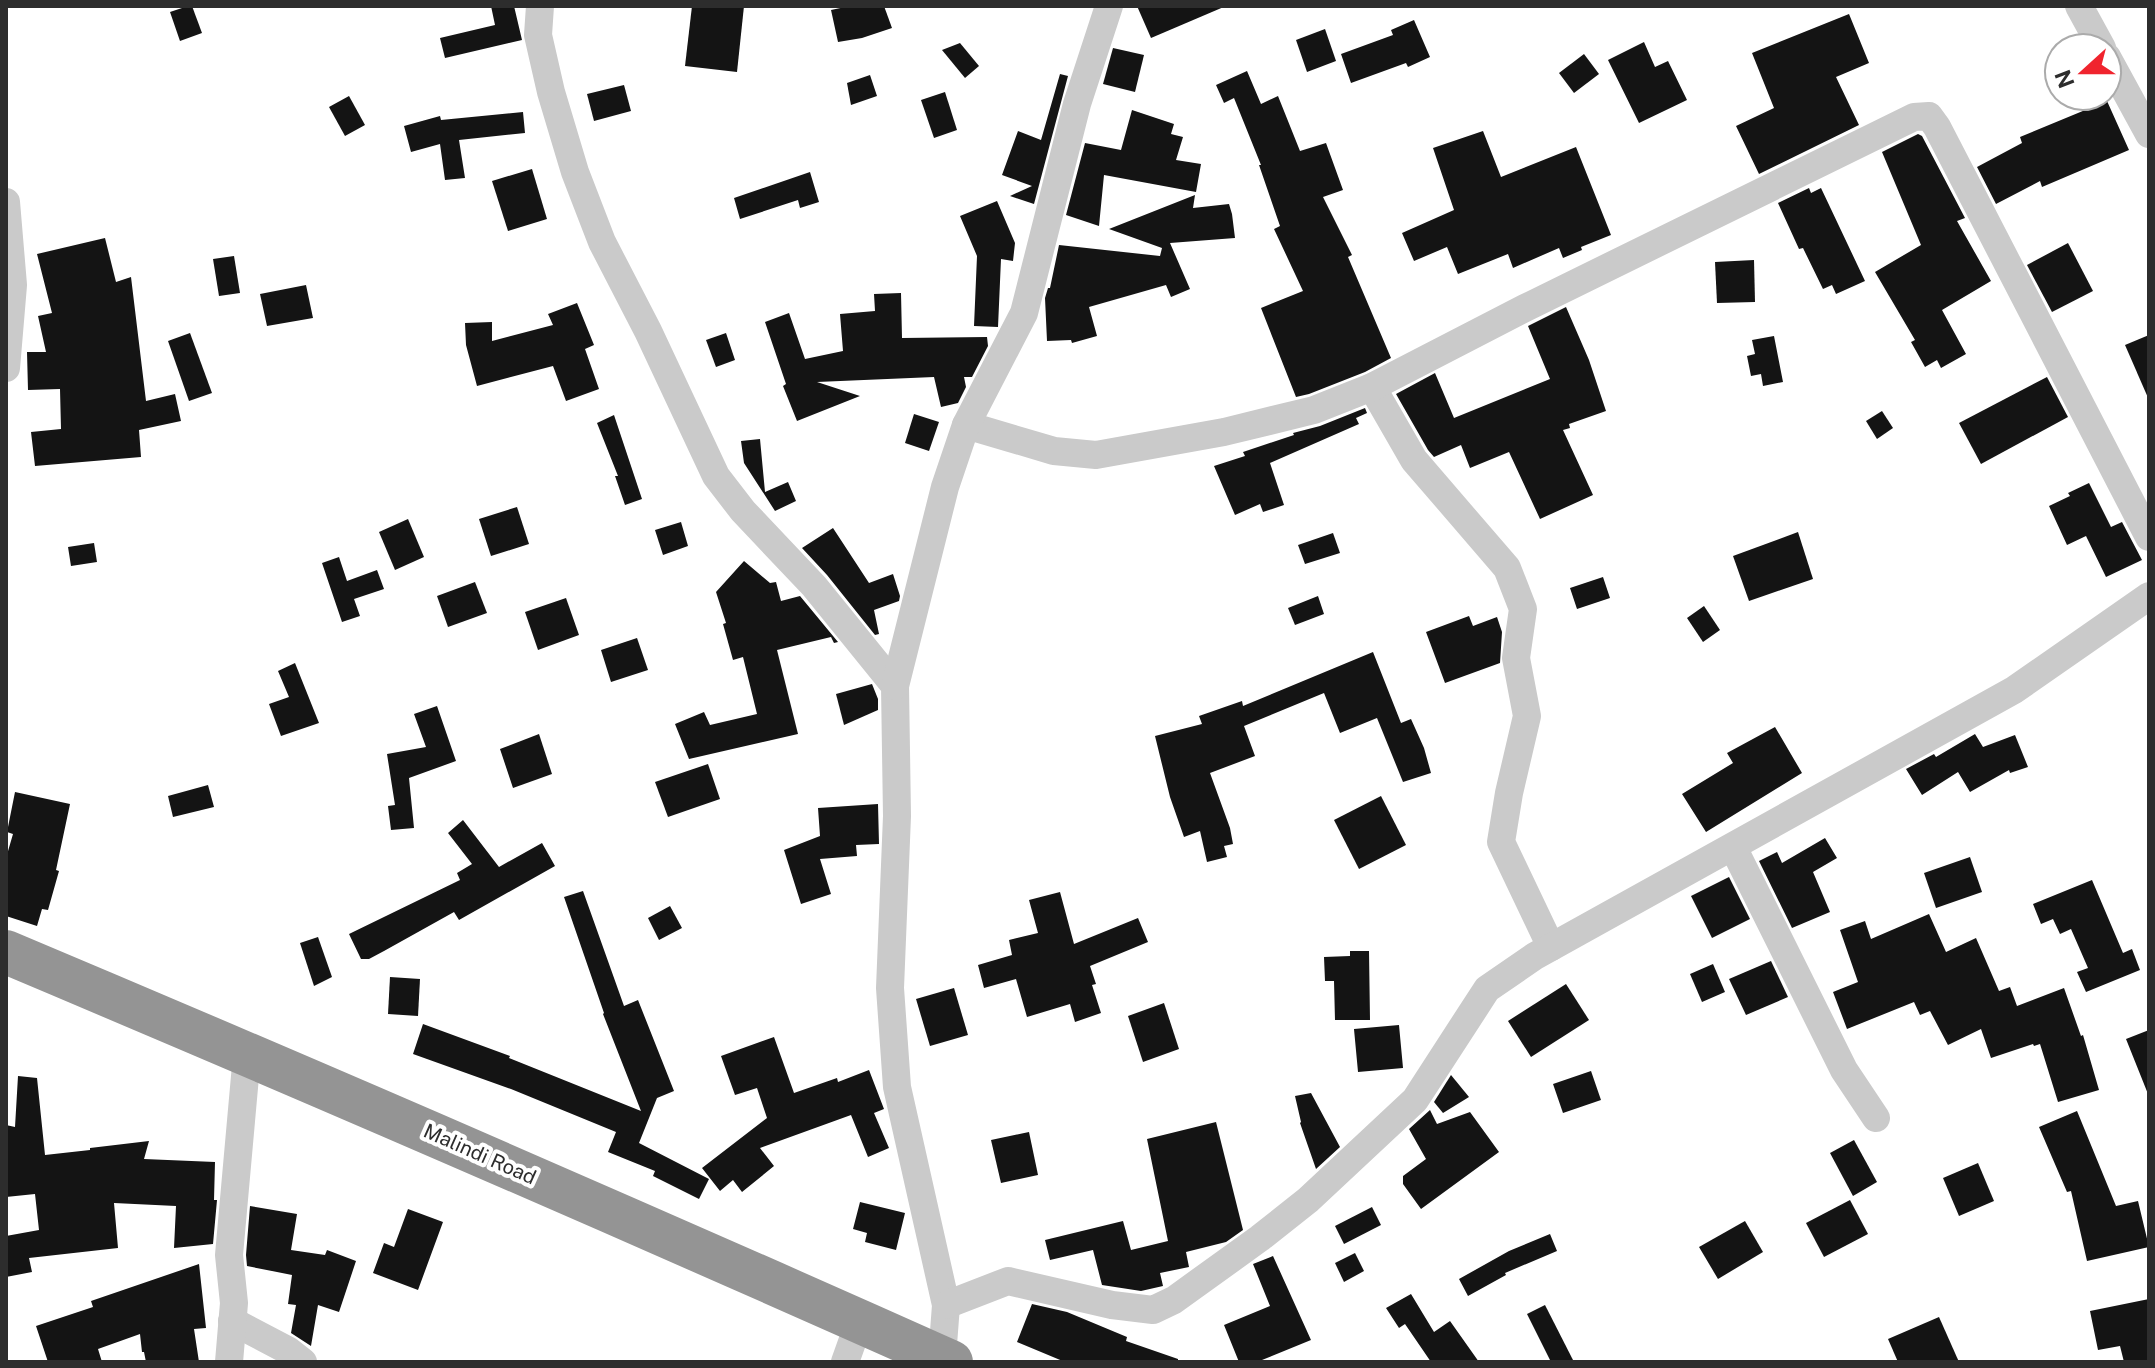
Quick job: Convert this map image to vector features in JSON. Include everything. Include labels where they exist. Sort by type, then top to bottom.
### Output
[{"type":"highway","name":"Malindi Road","points":[[6,952],[860,1320],[946,1360]]},
{"type":"street","points":[[540,6],[538,35],[575,172],[602,242],[716,476],[743,511],[814,586],[895,686]]},
{"type":"street","points":[[946,1360],[946,1305],[897,1087],[890,988],[897,816],[895,686],[945,487],[966,425],[1024,313],[1077,104],[1109,6]]},
{"type":"street","points":[[2079,6],[2093,32]]},
{"type":"street","points":[[2123,86],[2149,134]]},
{"type":"street","points":[[966,425],[1054,451],[1096,455],[1224,432],[1314,410],[1372,387],[1525,308],[1914,117],[1929,116],[2149,537]]},
{"type":"street","points":[[6,202],[13,285],[6,368]]},
{"type":"street","points":[[1372,387],[1414,460],[1507,568],[1523,609],[1516,658],[1527,716],[1501,842],[1551,947]]},
{"type":"street","points":[[946,1305],[1008,1281],[1112,1305],[1153,1310],[1174,1300],[1308,1200],[1415,1100],[1487,989],[1551,947],[2014,690],[2149,596]]},
{"type":"street","points":[[1733,847],[1844,1070],[1876,1118]]},
{"type":"street","points":[[229,1362],[234,1303],[229,1255],[247,1054]]},
{"type":"street","points":[[845,1362],[860,1320]]},
{"type":"street","points":[[232,1321],[289,1351],[303,1362]]},
{"type":"building","points":[[192,6],[202,33],[180,41],[170,12]]},
{"type":"building","points":[[491,6],[514,6],[522,40],[445,58],[440,38],[495,25]]},
{"type":"building","points":[[692,6],[744,6],[737,72],[685,66]]},
{"type":"building","points":[[850,6],[884,6],[892,28],[838,42],[831,10]]},
{"type":"building","points":[[1137,6],[1226,6],[1151,38]]},
{"type":"building","points":[[1849,14],[1869,63],[1836,77],[1859,125],[1759,174],[1736,126],[1774,108],[1752,53]]},
{"type":"building","points":[[1414,20],[1430,57],[1408,67],[1406,63],[1351,83],[1341,54],[1393,35],[1391,30]]},
{"type":"building","points":[[1325,29],[1336,61],[1307,72],[1296,40]]},
{"type":"building","points":[[1644,42],[1655,67],[1668,61],[1687,100],[1639,123],[1608,60]]},
{"type":"building","points":[[960,43],[979,66],[965,78],[942,50]]},
{"type":"building","points":[[1113,48],[1144,55],[1135,92],[1103,84]]},
{"type":"building","points":[[1584,54],[1599,74],[1574,93],[1559,73]]},
{"type":"building","points":[[1247,71],[1261,104],[1278,96],[1300,151],[1326,143],[1343,190],[1323,197],[1352,255],[1348,257],[1391,358],[1365,372],[1296,397],[1261,308],[1303,291],[1274,229],[1280,226],[1261,165],[1234,98],[1224,103],[1216,85]]},
{"type":"building","points":[[1060,74],[1068,76],[1034,204],[1010,196],[1032,186],[1002,175],[1018,131],[1041,140]]},
{"type":"building","points":[[870,75],[877,96],[851,105],[847,83]]},
{"type":"building","points":[[624,85],[631,111],[594,121],[587,94]]},
{"type":"building","points":[[945,92],[957,130],[934,138],[921,100]]},
{"type":"building","points":[[349,96],[365,125],[345,136],[329,107]]},
{"type":"building","points":[[1132,110],[1174,124],[1171,134],[1183,137],[1176,160],[1201,164],[1196,192],[1104,175],[1099,226],[1066,215],[1085,143],[1121,150]]},
{"type":"building","points":[[523,112],[525,133],[459,140],[465,178],[445,180],[440,144],[411,152],[404,126],[440,116],[441,120]]},
{"type":"building","points":[[2080,112],[2112,112],[2129,150],[2042,187],[2040,181],[1996,204],[1977,167],[2022,143],[2020,137]]},
{"type":"building","points":[[1483,131],[1501,177],[1576,147],[1611,235],[1563,258],[1559,248],[1513,268],[1508,254],[1458,274],[1447,247],[1414,261],[1402,233],[1454,210],[1433,148]]},
{"type":"building","points":[[1918,134],[1922,136],[1965,218],[1957,221],[1991,281],[1942,310],[1966,354],[1941,368],[1937,360],[1925,367],[1911,342],[1915,340],[1875,272],[1921,245],[1882,152]]},
{"type":"building","points":[[532,169],[547,219],[508,231],[492,181]]},
{"type":"building","points":[[810,172],[819,202],[800,208],[798,200],[740,219],[734,198]]},
{"type":"building","points":[[1809,188],[1811,193],[1821,188],[1865,281],[1836,294],[1832,285],[1823,289],[1803,248],[1799,249],[1778,203]]},
{"type":"building","points":[[1195,195],[1193,208],[1229,204],[1235,238],[1170,243],[1190,289],[1171,297],[1166,285],[1089,307],[1097,336],[1072,343],[1071,340],[1047,341],[1045,298],[1059,245],[1160,256],[1162,248],[1109,229]]},
{"type":"building","points":[[997,201],[1015,243],[1013,261],[1001,259],[998,327],[974,326],[977,256],[960,216]]},
{"type":"building","points":[[105,238],[116,282],[131,277],[146,401],[175,394],[181,421],[139,430],[141,457],[35,466],[31,432],[61,429],[60,389],[28,390],[27,352],[46,352],[38,316],[52,313],[37,254]]},
{"type":"building","points":[[2068,243],[2093,291],[2052,312],[2027,265]]},
{"type":"building","points":[[234,256],[240,293],[219,296],[213,259]]},
{"type":"building","points":[[1754,260],[1755,302],[1717,303],[1715,262]]},
{"type":"building","points":[[306,285],[313,318],[267,326],[260,294]]},
{"type":"building","points":[[901,293],[902,338],[987,337],[988,346],[972,377],[964,377],[966,387],[958,403],[941,407],[934,377],[817,382],[860,396],[797,421],[783,386],[786,384],[765,322],[789,313],[805,359],[843,351],[840,314],[875,311],[874,294]]},
{"type":"building","points":[[577,303],[594,345],[585,349],[599,389],[566,401],[553,366],[477,386],[466,345],[465,323],[492,322],[492,341],[553,325],[548,314]]},
{"type":"building","points":[[1566,307],[1589,360],[1606,411],[1569,424],[1570,428],[1563,430],[1593,495],[1540,519],[1509,452],[1470,468],[1461,445],[1434,457],[1396,394],[1435,373],[1454,418],[1550,379],[1528,326]]},
{"type":"building","points":[[190,333],[212,393],[189,401],[168,341]]},
{"type":"building","points":[[726,333],[735,360],[716,367],[706,340]]},
{"type":"building","points":[[2149,335],[2149,400],[2125,345]]},
{"type":"building","points":[[1774,336],[1783,382],[1763,386],[1761,374],[1751,376],[1747,356],[1755,354],[1752,340]]},
{"type":"building","points":[[2047,377],[2068,417],[1981,464],[1959,423]]},
{"type":"building","points":[[1365,408],[1367,413],[1356,418],[1359,424],[1270,463],[1284,505],[1263,512],[1260,504],[1235,515],[1214,466],[1245,456],[1243,452]]},
{"type":"building","points":[[1882,411],[1893,428],[1877,439],[1866,421]]},
{"type":"building","points":[[914,414],[939,422],[929,451],[905,443]]},
{"type":"building","points":[[614,415],[642,499],[625,505],[615,476],[618,476],[597,423]]},
{"type":"building","points":[[760,439],[765,492],[788,482],[796,501],[775,511],[744,463],[741,441]]},
{"type":"building","points":[[2089,483],[2111,527],[2122,522],[2142,560],[2106,577],[2086,536],[2067,545],[2049,506]]},
{"type":"building","points":[[517,507],[529,544],[491,556],[479,519]]},
{"type":"building","points":[[408,519],[424,557],[395,570],[379,532]]},
{"type":"building","points":[[681,522],[688,546],[663,555],[655,530]]},
{"type":"building","points":[[833,528],[869,583],[893,574],[899,601],[874,610],[879,634],[875,635],[802,548]]},
{"type":"building","points":[[1798,532],[1813,579],[1749,601],[1733,556]]},
{"type":"building","points":[[1333,533],[1340,553],[1305,564],[1298,545]]},
{"type":"building","points":[[94,543],[97,562],[71,566],[68,547]]},
{"type":"building","points":[[339,557],[347,581],[377,570],[384,589],[354,599],[360,616],[342,622],[322,563]]},
{"type":"building","points":[[744,561],[770,583],[776,582],[781,601],[800,596],[838,642],[834,643],[831,637],[777,650],[798,734],[689,759],[675,724],[704,712],[710,725],[757,714],[743,657],[733,660],[716,592]]},
{"type":"building","points":[[1603,577],[1610,598],[1577,609],[1570,588]]},
{"type":"building","points":[[475,582],[487,613],[448,627],[437,596]]},
{"type":"building","points":[[1318,596],[1324,614],[1295,625],[1288,608]]},
{"type":"building","points":[[566,598],[579,635],[538,650],[525,612]]},
{"type":"building","points":[[1704,606],[1720,630],[1703,642],[1687,618]]},
{"type":"building","points":[[1469,616],[1473,626],[1497,617],[1502,632],[1500,663],[1445,683],[1426,632]]},
{"type":"building","points":[[637,638],[648,670],[611,682],[601,650]]},
{"type":"building","points":[[1373,652],[1401,723],[1411,719],[1431,773],[1403,782],[1377,718],[1340,733],[1324,693],[1244,726],[1255,756],[1210,773],[1233,844],[1224,846],[1227,857],[1207,862],[1200,831],[1184,837],[1170,797],[1155,736],[1202,724],[1199,716],[1242,701],[1243,706]]},
{"type":"building","points":[[295,663],[319,723],[281,736],[269,704],[289,697],[278,671]]},
{"type":"building","points":[[872,684],[878,699],[878,710],[844,725],[836,694]]},
{"type":"building","points":[[437,706],[456,761],[409,778],[414,828],[391,830],[388,806],[395,805],[387,754],[426,747],[414,714]]},
{"type":"building","points":[[1775,727],[1802,773],[1706,832],[1682,794],[1733,763],[1727,753]]},
{"type":"building","points":[[539,734],[552,774],[513,788],[500,749]]},
{"type":"building","points":[[1975,734],[1983,747],[2015,735],[2028,767],[2010,773],[2009,770],[1970,792],[1958,772],[1922,795],[1906,769],[1934,754],[1936,757]]},
{"type":"building","points":[[708,764],[720,799],[668,817],[655,782]]},
{"type":"building","points":[[208,785],[214,807],[173,817],[168,796]]},
{"type":"building","points":[[15,792],[70,804],[56,870],[59,871],[48,910],[42,909],[37,926],[6,916],[6,858],[13,834],[7,832]]},
{"type":"building","points":[[1381,796],[1406,845],[1359,869],[1334,820]]},
{"type":"building","points":[[878,804],[879,844],[856,845],[857,856],[820,859],[831,894],[801,904],[784,850],[820,836],[818,808]]},
{"type":"building","points":[[463,820],[499,867],[542,843],[555,866],[459,920],[454,912],[369,959],[361,959],[349,934],[460,880],[457,873],[472,864],[448,833]]},
{"type":"building","points":[[1825,838],[1837,858],[1813,872],[1830,912],[1792,928],[1759,861],[1777,852],[1782,863]]},
{"type":"building","points":[[1970,857],[1982,892],[1936,908],[1924,873]]},
{"type":"building","points":[[1729,877],[1750,919],[1712,938],[1691,896]]},
{"type":"building","points":[[2092,880],[2123,953],[2132,949],[2140,970],[2086,992],[2077,972],[2088,968],[2071,929],[2060,934],[2053,919],[2041,924],[2033,904]]},
{"type":"building","points":[[583,891],[624,1006],[638,1000],[674,1091],[657,1098],[639,1143],[709,1179],[699,1199],[653,1176],[655,1171],[608,1152],[616,1132],[511,1089],[413,1054],[423,1024],[510,1056],[641,1111],[603,1014],[564,897]]},
{"type":"building","points":[[1060,892],[1074,944],[1138,918],[1148,942],[1090,966],[1101,1013],[1075,1022],[1070,1004],[1027,1017],[1016,979],[984,988],[978,965],[1012,955],[1009,940],[1038,933],[1029,900]]},
{"type":"building","points":[[670,906],[682,928],[659,940],[648,918]]},
{"type":"building","points":[[1929,914],[1946,952],[1976,938],[1999,991],[2010,987],[2017,1006],[2064,988],[2083,1035],[2099,1090],[2058,1102],[2040,1044],[1991,1058],[1981,1029],[1948,1045],[1930,1011],[1920,1015],[1914,1002],[1847,1029],[1833,992],[1858,982],[1840,930],[1865,921],[1871,939]]},
{"type":"building","points":[[318,937],[332,977],[314,986],[300,943]]},
{"type":"building","points":[[1350,951],[1369,951],[1370,1020],[1335,1020],[1334,981],[1325,981],[1324,957],[1350,956]]},
{"type":"building","points":[[1771,961],[1788,997],[1746,1015],[1729,979]]},
{"type":"building","points":[[1713,964],[1725,992],[1702,1002],[1690,974]]},
{"type":"building","points":[[390,977],[420,979],[418,1016],[388,1014]]},
{"type":"building","points":[[1566,984],[1589,1020],[1531,1057],[1508,1021]]},
{"type":"building","points":[[954,988],[968,1035],[930,1046],[916,999]]},
{"type":"building","points":[[1164,1003],[1179,1049],[1143,1062],[1128,1016]]},
{"type":"building","points":[[1399,1025],[1403,1068],[1358,1072],[1354,1029]]},
{"type":"building","points":[[2149,1030],[2149,1094],[2148,1094],[2126,1039]]},
{"type":"building","points":[[774,1037],[794,1093],[869,1070],[884,1109],[874,1113],[889,1148],[868,1157],[851,1115],[760,1148],[774,1166],[742,1192],[733,1180],[720,1191],[702,1168],[767,1118],[757,1088],[735,1095],[721,1056]]},
{"type":"building","points":[[1591,1071],[1601,1100],[1563,1113],[1553,1084]]},
{"type":"building","points":[[1451,1075],[1469,1097],[1443,1113],[1434,1102]]},
{"type":"building","points":[[18,1076],[37,1078],[45,1155],[149,1141],[144,1159],[215,1162],[214,1200],[217,1200],[213,1244],[174,1248],[176,1206],[114,1203],[118,1248],[29,1258],[32,1272],[6,1277],[6,1236],[39,1230],[35,1194],[6,1197],[6,1125],[15,1127]]},
{"type":"building","points":[[1311,1093],[1340,1147],[1316,1169],[1300,1123],[1295,1096]]},
{"type":"building","points":[[1430,1110],[1437,1124],[1470,1112],[1499,1152],[1421,1209],[1403,1184],[1403,1176],[1426,1159],[1409,1129]]},
{"type":"building","points":[[2077,1111],[2116,1206],[2138,1201],[2149,1247],[2087,1261],[2071,1191],[2067,1192],[2039,1127]]},
{"type":"building","points":[[1216,1122],[1243,1230],[1226,1242],[1186,1252],[1189,1267],[1160,1273],[1163,1286],[1141,1291],[1102,1285],[1093,1250],[1050,1260],[1045,1240],[1123,1221],[1131,1250],[1168,1241],[1147,1139]]},
{"type":"building","points":[[1029,1132],[1038,1175],[1001,1183],[991,1140]]},
{"type":"building","points":[[1854,1140],[1877,1182],[1853,1196],[1830,1153]]},
{"type":"building","points":[[1978,1163],[1994,1201],[1959,1216],[1943,1178]]},
{"type":"building","points":[[1850,1200],[1868,1234],[1824,1257],[1806,1223]]},
{"type":"building","points":[[860,1202],[905,1213],[896,1250],[865,1242],[867,1233],[853,1229]]},
{"type":"building","points":[[250,1206],[297,1214],[291,1250],[325,1255],[327,1250],[356,1261],[339,1312],[318,1305],[311,1346],[291,1333],[296,1305],[288,1304],[292,1275],[247,1266]]},
{"type":"building","points":[[1372,1207],[1381,1225],[1344,1244],[1335,1226]]},
{"type":"building","points":[[408,1209],[443,1222],[418,1290],[373,1273],[384,1243],[394,1247]]},
{"type":"building","points":[[1745,1221],[1763,1252],[1718,1279],[1699,1247]]},
{"type":"building","points":[[1550,1234],[1557,1251],[1505,1273],[1468,1296],[1459,1279],[1509,1251]]},
{"type":"building","points":[[1355,1253],[1364,1271],[1344,1282],[1335,1263]]},
{"type":"building","points":[[1273,1256],[1311,1340],[1257,1362],[1239,1362],[1224,1325],[1270,1306],[1253,1264]]},
{"type":"building","points":[[199,1264],[206,1328],[194,1329],[199,1362],[146,1362],[140,1334],[98,1349],[102,1362],[48,1362],[36,1326],[93,1307],[91,1301]]},
{"type":"building","points":[[1411,1294],[1434,1332],[1450,1321],[1479,1362],[1431,1362],[1405,1324],[1399,1328],[1386,1308]]},
{"type":"building","points":[[2149,1299],[2149,1362],[2124,1362],[2120,1346],[2098,1350],[2090,1311]]},
{"type":"building","points":[[1032,1304],[1067,1312],[1127,1337],[1126,1341],[1178,1359],[1178,1362],[1065,1362],[1017,1342]]},
{"type":"building","points":[[1545,1305],[1574,1362],[1551,1362],[1527,1314]]},
{"type":"building","points":[[1939,1317],[1959,1362],[1898,1362],[1888,1339]]}]
